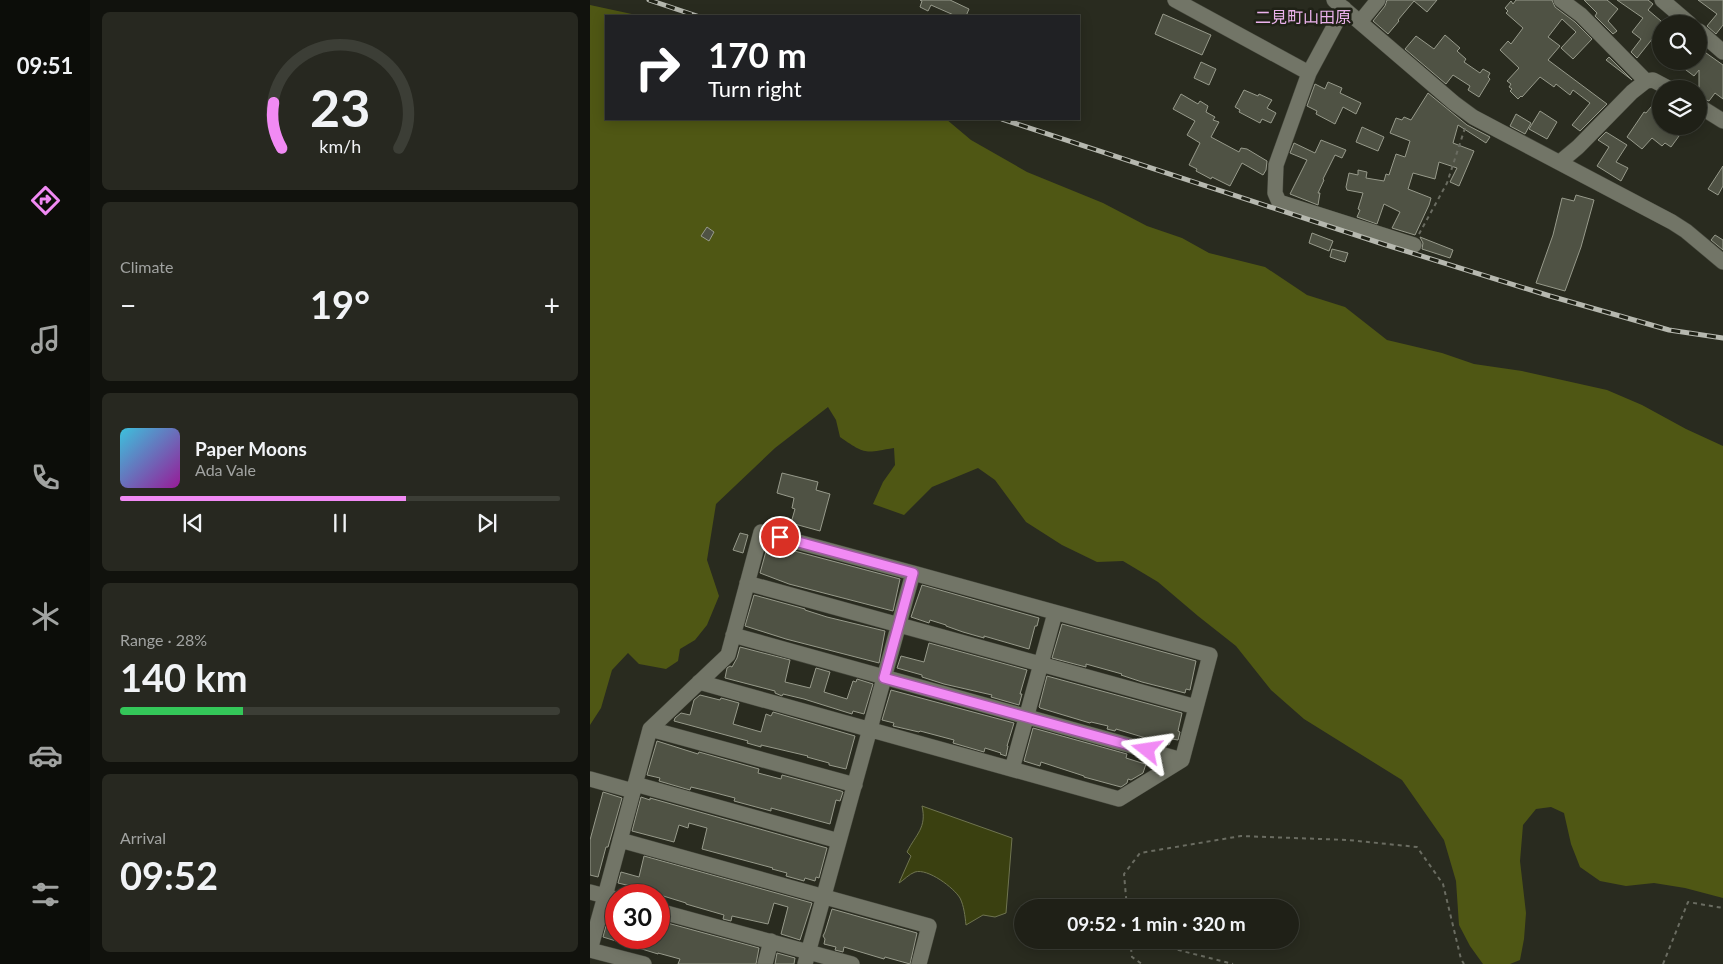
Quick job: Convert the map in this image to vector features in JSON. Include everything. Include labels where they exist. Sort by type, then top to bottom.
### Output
[{"type":"street","points":[[1175,0],[1309,73]]},
{"type":"street","points":[[1360,22],[1378,0]]},
{"type":"street","points":[[1561,0],[1581,16],[1646,81]]},
{"type":"street","points":[[1662,0],[1680,15]]},
{"type":"street","points":[[1414,245],[1278,202],[1275,193],[1276,165],[1309,73],[1339,4],[1454,104],[1473,117],[1672,222],[1686,231],[1723,262]]},
{"type":"street","points":[[1707,39],[1723,52]]},
{"type":"street","points":[[1560,162],[1578,148],[1632,92],[1646,81],[1652,80]]},
{"type":"street","points":[[1707,111],[1723,121]]},
{"type":"street","points":[[644,964],[590,950],[604,895],[650,729],[699,682],[728,655],[761,532],[1210,655],[1182,760],[1119,799],[699,682]]},
{"type":"street","points":[[807,958],[913,573]]},
{"type":"street","points":[[747,583],[1196,707]]},
{"type":"street","points":[[1012,769],[1055,613]]},
{"type":"street","points":[[733,635],[1182,760]]},
{"type":"street","points":[[650,729],[855,785]]},
{"type":"street","points":[[590,779],[634,788],[839,841]]},
{"type":"street","points":[[620,840],[929,926],[918,964]]},
{"type":"street","points":[[670,913],[772,942],[807,958],[848,963]]},
{"type":"street","points":[[765,964],[772,942]]},
{"type":"path","points":[[1414,245],[1446,183],[1467,125],[1473,117]]},
{"type":"path","points":[[1126,899],[1124,874],[1140,853],[1242,836],[1348,840],[1417,846],[1443,884],[1461,959],[1464,964]]},
{"type":"path","points":[[1663,964],[1688,902],[1723,908]]},
{"type":"path","points":[[1131,949],[1132,957],[1142,964]]},
{"type":"path","points":[[1174,949],[1233,964]]},
{"type":"shaded area","points":[[590,5],[636,15],[605,15],[605,120],[947,120],[971,140],[1027,172],[1103,203],[1147,226],[1182,238],[1209,253],[1265,267],[1307,295],[1345,307],[1387,340],[1442,353],[1474,364],[1522,371],[1607,390],[1642,405],[1686,429],[1723,446],[1723,898],[1685,888],[1654,883],[1626,886],[1600,881],[1580,867],[1571,844],[1564,813],[1551,807],[1536,809],[1523,825],[1520,861],[1526,913],[1524,939],[1520,960],[1510,964],[1483,964],[1470,946],[1459,925],[1456,881],[1444,840],[1402,780],[1304,719],[1271,690],[1236,646],[1158,582],[1123,561],[1097,562],[1062,545],[1026,522],[995,480],[978,468],[932,487],[904,515],[873,504],[883,482],[895,465],[894,448],[866,451],[855,447],[840,437],[836,420],[828,407],[775,448],[716,504],[707,560],[719,596],[707,625],[695,640],[680,649],[678,661],[666,669],[639,664],[628,653],[612,670],[601,708],[590,725]]},
{"type":"shaded area","points":[[922,806],[1012,838],[1006,913],[995,917],[983,915],[966,925],[960,898],[940,880],[927,873],[915,872],[899,883],[911,856],[907,852],[922,825]]},
{"type":"building","points":[[920,0],[950,0],[969,9],[966,15],[954,15],[931,5],[928,11],[920,7],[922,1]]},
{"type":"building","points":[[1387,0],[1437,0],[1427,12],[1414,1],[1388,34],[1373,21],[1385,6]]},
{"type":"building","points":[[1516,0],[1552,0],[1555,7],[1575,22],[1592,39],[1573,59],[1561,48],[1576,32],[1562,19],[1548,37],[1560,46],[1548,60],[1607,104],[1580,131],[1572,125],[1590,103],[1573,90],[1570,95],[1556,84],[1554,87],[1540,77],[1518,99],[1510,91],[1512,89],[1509,87],[1511,84],[1507,81],[1519,68],[1500,50],[1508,41],[1511,44],[1523,28],[1506,13],[1508,11],[1505,8],[1511,1],[1513,4]]},
{"type":"building","points":[[1584,0],[1607,0],[1618,9],[1608,21],[1617,31],[1613,34],[1595,16],[1597,13]]},
{"type":"building","points":[[1617,0],[1648,0],[1653,4],[1648,10],[1654,15],[1652,15],[1652,39],[1637,58],[1631,52],[1641,39],[1632,32],[1643,18]]},
{"type":"building","points":[[1698,0],[1723,0],[1723,25],[1716,34],[1707,26],[1717,14]]},
{"type":"building","points":[[1163,14],[1211,35],[1202,55],[1155,34]]},
{"type":"building","points":[[1445,35],[1460,48],[1457,51],[1466,59],[1464,62],[1480,73],[1483,69],[1490,73],[1488,77],[1490,79],[1479,97],[1468,90],[1470,86],[1453,75],[1446,84],[1405,49],[1416,36],[1434,49]]},
{"type":"building","points":[[1707,54],[1723,65],[1723,99],[1715,93],[1709,101],[1707,100],[1707,80],[1699,80],[1699,70],[1707,70]]},
{"type":"building","points":[[1609,57],[1632,80],[1606,60]]},
{"type":"building","points":[[1201,62],[1216,69],[1209,85],[1194,78]]},
{"type":"building","points":[[1686,70],[1699,70],[1694,76]]},
{"type":"building","points":[[1328,82],[1342,88],[1340,93],[1361,103],[1356,114],[1343,107],[1335,124],[1316,114],[1317,111],[1307,106],[1315,84],[1325,89]]},
{"type":"building","points":[[1244,90],[1272,100],[1267,108],[1276,113],[1271,123],[1262,119],[1260,123],[1239,112],[1240,110],[1235,107]]},
{"type":"building","points":[[1428,93],[1467,125],[1490,137],[1486,143],[1458,125],[1453,143],[1474,151],[1459,186],[1450,182],[1457,168],[1439,162],[1435,179],[1413,173],[1408,189],[1431,198],[1415,235],[1392,228],[1400,212],[1384,204],[1377,224],[1357,217],[1363,193],[1347,190],[1349,173],[1358,175],[1358,170],[1367,172],[1366,178],[1384,181],[1386,174],[1389,175],[1396,154],[1405,157],[1410,141],[1390,133],[1396,118],[1402,120],[1404,117],[1411,120]]},
{"type":"building","points":[[1181,94],[1198,104],[1200,101],[1208,106],[1206,112],[1215,117],[1213,120],[1219,122],[1211,137],[1239,152],[1241,148],[1247,149],[1267,161],[1266,170],[1263,175],[1242,163],[1230,186],[1212,177],[1211,179],[1189,165],[1200,143],[1187,135],[1195,121],[1173,109]]},
{"type":"building","points":[[1652,106],[1652,135],[1679,136],[1671,147],[1665,143],[1662,146],[1652,138],[1642,149],[1627,137],[1644,112],[1646,113]]},
{"type":"building","points":[[1540,111],[1557,122],[1547,139],[1529,129]]},
{"type":"building","points":[[1516,114],[1531,123],[1525,134],[1510,126]]},
{"type":"building","points":[[1362,127],[1384,137],[1378,151],[1356,142]]},
{"type":"building","points":[[1606,132],[1627,145],[1616,162],[1628,168],[1621,181],[1597,166],[1609,147],[1598,140]]},
{"type":"building","points":[[1321,140],[1346,150],[1342,158],[1335,155],[1318,193],[1320,193],[1318,205],[1290,194],[1307,160],[1290,153],[1294,143],[1315,153]]},
{"type":"building","points":[[1723,166],[1723,186],[1718,195],[1708,189]]},
{"type":"building","points":[[1576,195],[1594,200],[1581,247],[1565,291],[1536,283],[1553,235],[1562,198],[1574,201]]},
{"type":"building","points":[[707,227],[714,232],[709,241],[701,236]]},
{"type":"building","points":[[1312,233],[1333,241],[1329,251],[1309,243]]},
{"type":"building","points":[[1715,235],[1723,240],[1723,250],[1711,240]]},
{"type":"building","points":[[1420,237],[1453,250],[1450,258],[1422,249],[1423,243]]},
{"type":"building","points":[[1332,249],[1348,253],[1345,262],[1330,257]]},
{"type":"building","points":[[782,473],[818,482],[816,490],[830,494],[820,531],[791,523],[795,509],[792,508],[794,498],[777,493]]},
{"type":"building","points":[[740,533],[748,535],[743,553],[733,550]]},
{"type":"building","points":[[768,544],[900,579],[893,611],[789,584],[760,573]]},
{"type":"building","points":[[922,585],[1039,618],[1029,649],[963,632],[930,620],[929,623],[911,617]]},
{"type":"building","points":[[754,595],[827,617],[885,631],[879,663],[786,639],[745,626]]},
{"type":"building","points":[[1062,624],[1196,661],[1190,690],[1186,689],[1185,693],[1142,682],[1086,664],[1086,667],[1052,658]]},
{"type":"building","points":[[929,643],[1027,670],[1019,705],[991,697],[992,695],[944,684],[897,668],[901,656],[924,662]]},
{"type":"building","points":[[740,647],[790,660],[785,682],[810,688],[816,668],[830,672],[824,692],[847,699],[853,681],[856,682],[857,679],[873,684],[864,714],[853,711],[852,714],[804,699],[783,694],[782,696],[775,693],[775,691],[725,678],[727,668],[732,667]]},
{"type":"building","points":[[1047,676],[1182,713],[1178,740],[1172,739],[1169,745],[1116,729],[1115,731],[1107,729],[1108,726],[1090,723],[1040,708]]},
{"type":"building","points":[[891,690],[1014,723],[1006,756],[985,748],[984,752],[953,743],[954,740],[893,726],[894,723],[882,720]]},
{"type":"building","points":[[700,695],[739,703],[733,724],[761,732],[766,714],[771,716],[773,712],[855,736],[846,769],[829,765],[829,763],[808,756],[761,745],[761,747],[747,743],[748,741],[674,721],[681,713],[690,715],[694,700]]},
{"type":"building","points":[[1033,728],[1127,754],[1126,758],[1145,764],[1146,760],[1159,763],[1154,766],[1146,764],[1143,773],[1131,780],[1128,779],[1127,783],[1121,787],[1041,762],[1040,766],[1024,761]]},
{"type":"building","points":[[657,741],[698,754],[699,752],[759,769],[758,773],[781,779],[782,775],[843,792],[840,801],[836,800],[830,824],[771,808],[771,811],[734,801],[735,798],[712,792],[691,787],[690,790],[659,781],[660,778],[647,775]]},
{"type":"building","points":[[603,792],[622,798],[598,877],[590,875],[590,840]]},
{"type":"building","points":[[641,797],[827,848],[819,878],[816,877],[815,881],[805,878],[804,881],[786,876],[787,873],[773,868],[702,849],[707,828],[689,823],[688,828],[679,825],[674,842],[632,831]]},
{"type":"building","points":[[644,856],[812,903],[800,940],[781,934],[788,907],[774,903],[768,924],[732,916],[731,921],[723,919],[724,915],[670,898],[670,884],[618,883],[621,872],[639,877]]},
{"type":"building","points":[[832,909],[917,933],[910,964],[885,957],[884,959],[844,947],[843,952],[835,950],[836,947],[824,944],[825,939],[823,936]]},
{"type":"building","points":[[670,924],[759,948],[756,964],[678,964],[680,959],[642,949],[670,949]]},
{"type":"building","points":[[777,953],[795,958],[794,964],[775,964]]},
{"type":"railway","points":[[649,0],[694,15]]},
{"type":"railway","points":[[1005,120],[1383,244],[1550,296],[1669,330],[1723,338]]},
{"type":"district","name":"二見町山田原","points":[[1303,16]]},
{"type":"route","points":[[780,537],[913,573],[884,678],[1147,750]]}]
